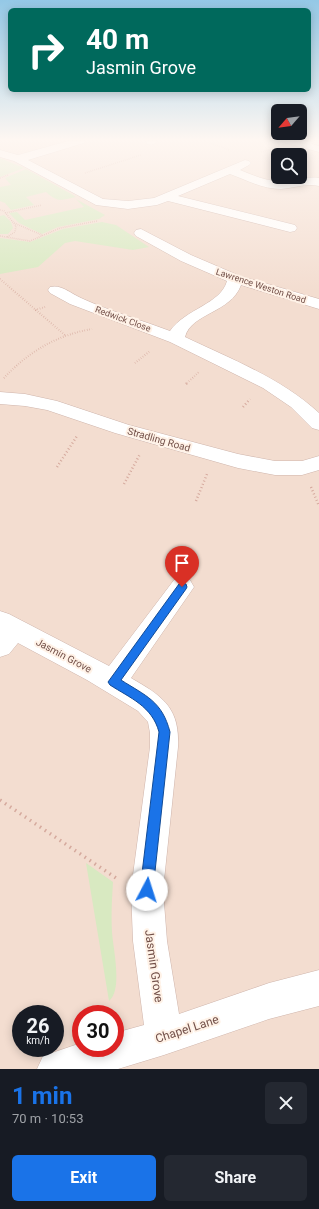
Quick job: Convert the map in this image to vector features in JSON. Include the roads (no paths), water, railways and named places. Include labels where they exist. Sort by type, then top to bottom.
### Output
[{"type":"street","points":[[79,191],[100,202],[111,204],[143,204],[179,191]]},
{"type":"street","points":[[167,196],[290,228]]},
{"type":"street","name":"Lawrence Weston Road","points":[[141,233],[186,258],[235,279],[319,304]]},
{"type":"street","points":[[235,279],[229,294],[218,303],[183,325],[176,333],[176,339],[268,384],[297,403],[319,424]]},
{"type":"street","name":"Redwick Close","points":[[55,290],[76,294],[176,339]]},
{"type":"street","name":"Stradling Road","points":[[0,398],[39,402],[149,437],[238,461],[276,468],[302,468],[319,463]]},
{"type":"street","points":[[113,682],[182,587]]},
{"type":"street","name":"Jasmin Grove","points":[[5,632],[113,682],[147,702],[156,710],[162,721],[165,732],[164,747],[149,867],[147,899],[150,941],[164,1037]]},
{"type":"street","name":"Chapel Lane","points":[[56,1069],[164,1037],[269,1001],[319,988]]}]
